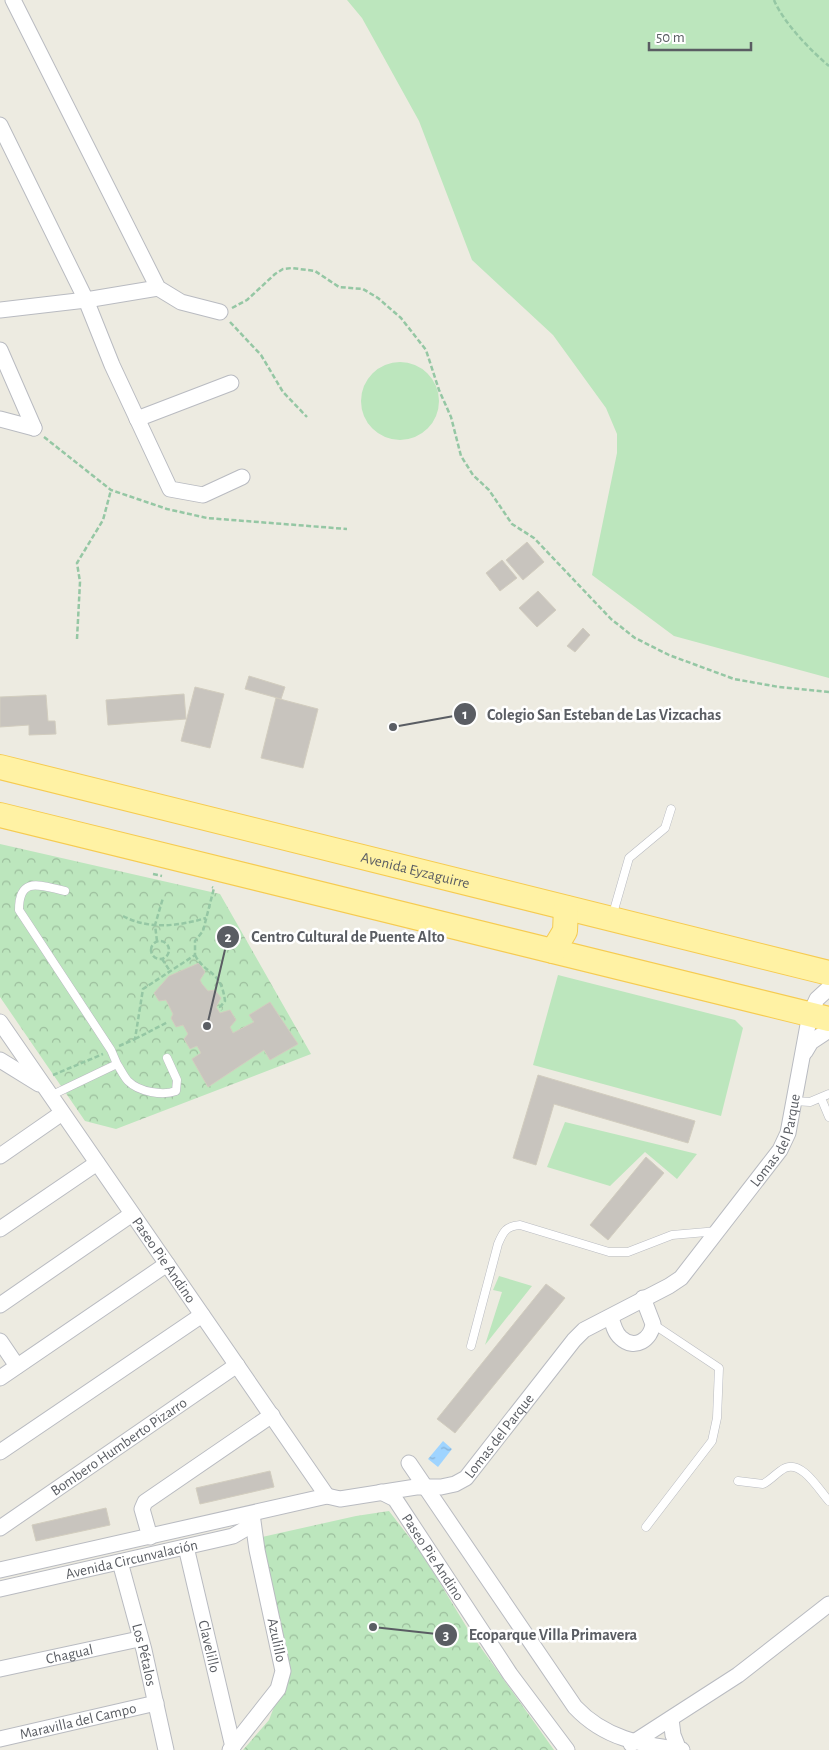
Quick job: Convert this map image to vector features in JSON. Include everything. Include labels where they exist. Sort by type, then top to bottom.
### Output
[{"type":"main road","name":"Avenida Eyzaguirre","points":[[2,769],[829,973]]},
{"type":"main road","points":[[0,815],[820,1017]]},
{"type":"main road","points":[[553,951],[565,931],[566,908]]},
{"type":"street","points":[[13,0],[158,288],[181,302],[220,312]]},
{"type":"street","points":[[0,126],[86,300],[112,365],[170,489],[203,495],[242,477]]},
{"type":"street","points":[[0,310],[86,300],[158,288]]},
{"type":"street","points":[[0,350],[34,428]]},
{"type":"street","points":[[137,420],[232,382]]},
{"type":"street","points":[[0,419],[34,428]]},
{"type":"street","name":"Lomas del Parque","points":[[328,1496],[340,1498],[416,1486],[427,1488],[455,1484],[466,1478],[574,1340],[584,1330],[681,1278],[780,1150],[788,1133],[804,1054],[820,1017],[817,999],[829,988]]},
{"type":"street","name":"Paseo Pie Andino","points":[[0,1022],[328,1496]]},
{"type":"street","points":[[804,1054],[811,1042],[829,1030]]},
{"type":"street","points":[[0,1060],[45,1088]]},
{"type":"street","points":[[0,1156],[62,1114]]},
{"type":"street","points":[[0,1229],[97,1163]]},
{"type":"street","points":[[0,1305],[132,1214]]},
{"type":"street","points":[[0,1378],[167,1264]]},
{"type":"street","points":[[611,1317],[620,1337],[632,1343],[644,1340],[649,1336],[653,1324],[643,1298]]},
{"type":"street","points":[[0,1452],[202,1315]]},
{"type":"street","points":[[0,1341],[17,1366]]},
{"type":"street","name":"Bombero Humberto Pizarro","points":[[0,1528],[237,1365]]},
{"type":"street","points":[[150,1537],[142,1509],[145,1502],[272,1416]]},
{"type":"street","points":[[410,1462],[575,1707],[600,1729],[627,1746],[681,1750]]},
{"type":"street","name":"Paseo Pie Andino","points":[[382,1492],[396,1499],[510,1674],[567,1750]]},
{"type":"street","name":"Avenida Circunvalación","points":[[0,1570],[328,1496]]},
{"type":"street","name":"Avenida Circunvalación","points":[[0,1589],[240,1533],[248,1525],[252,1514]]},
{"type":"street","name":"Azulillo","points":[[232,1749],[278,1689],[283,1672],[257,1550],[252,1514]]},
{"type":"street","name":"Clavelillo","points":[[186,1547],[232,1749]]},
{"type":"street","name":"Los Pétalos","points":[[120,1562],[166,1750]]},
{"type":"street","points":[[627,1746],[671,1720],[752,1664],[829,1604]]},
{"type":"street","name":"Chagual","points":[[0,1669],[139,1639]]},
{"type":"street","name":"Maravilla del Campo","points":[[0,1739],[156,1703]]},
{"type":"street","points":[[671,1720],[673,1735],[681,1750]]},
{"type":"lane","points":[[612,919],[629,858],[665,828],[671,810]]},
{"type":"lane","points":[[65,891],[33,884],[25,887],[19,897],[19,910],[111,1050],[128,1082],[150,1092],[167,1094],[176,1091],[177,1080],[167,1058]]},
{"type":"lane","points":[[45,1088],[117,1064]]},
{"type":"lane","points":[[794,1102],[810,1102],[825,1096],[829,1117]]},
{"type":"lane","points":[[471,1346],[498,1244],[504,1229],[509,1226],[520,1225],[609,1252],[628,1252],[672,1235],[718,1230]]},
{"type":"lane","points":[[646,1527],[712,1441],[717,1418],[719,1368],[653,1324]]},
{"type":"lane","points":[[738,1481],[762,1484],[786,1468],[796,1467],[802,1470],[829,1501]]},
{"type":"path","points":[[774,0],[793,28],[816,56],[829,66]]},
{"type":"path","points":[[307,416],[283,392],[256,349],[220,312],[238,306],[283,269],[303,268],[315,271],[339,287],[363,289],[378,298],[401,318],[426,350],[439,390],[451,417],[461,456],[473,475],[489,490],[512,524],[534,538],[611,619],[635,638],[660,650],[734,679],[779,687],[829,692]]},
{"type":"path","points":[[34,428],[111,490],[167,509],[207,518],[347,529]]},
{"type":"path","points":[[78,639],[80,582],[77,563],[103,520],[111,490]]},
{"type":"path","points":[[153,874],[162,876]]},
{"type":"path","points":[[206,886],[214,888],[203,931],[195,941],[195,955],[198,961],[216,975],[224,990],[225,1001],[220,1007],[222,1010]]},
{"type":"path","points":[[157,941],[155,925],[163,898]]},
{"type":"path","points":[[123,916],[155,925],[187,924],[206,918]]},
{"type":"path","points":[[162,959],[167,956],[169,948],[163,942],[157,941],[152,945],[151,951],[153,956],[162,959],[170,971]]},
{"type":"path","points":[[135,1038],[143,988],[195,955]]},
{"type":"path","points":[[45,1088],[111,1050],[168,1022]]},
{"type":"green space","points":[[347,0],[829,0],[829,678],[674,636],[592,575],[617,453],[617,434],[606,408],[553,335],[472,260],[419,121],[362,18]]},
{"type":"green space","points":[[400,362],[415,365],[432,379],[436,386],[439,401],[436,416],[422,433],[415,437],[400,440],[385,437],[368,423],[364,416],[361,401],[364,386],[378,369],[385,365]]},
{"type":"green space","points":[[0,844],[220,894],[311,1054],[116,1129],[85,1121],[0,997]]},
{"type":"green space","points":[[558,975],[735,1020],[743,1028],[721,1116],[533,1065]]},
{"type":"green space","points":[[565,1122],[697,1154],[677,1179],[645,1152],[610,1186],[547,1167]]},
{"type":"green space","points":[[499,1276],[532,1286],[485,1345],[502,1292],[493,1290]]},
{"type":"green space","points":[[389,1511],[423,1555],[469,1631],[554,1750],[243,1750],[269,1720],[289,1668],[262,1537],[356,1516]]},
{"type":"water","points":[[443,1441],[452,1449],[438,1467],[428,1459]]},
{"type":"building","points":[[527,542],[544,562],[523,580],[506,560]]},
{"type":"building","points":[[502,560],[517,578],[500,591],[486,573]]},
{"type":"building","points":[[538,591],[556,610],[537,627],[519,608]]},
{"type":"building","points":[[583,628],[590,635],[575,652],[567,646]]},
{"type":"building","points":[[249,676],[285,687],[281,699],[245,689]]},
{"type":"building","points":[[195,687],[224,694],[210,748],[181,741]]},
{"type":"building","points":[[184,694],[186,719],[108,725],[106,700]]},
{"type":"building","points":[[46,695],[48,721],[55,721],[56,734],[29,735],[29,725],[0,727],[0,697]]},
{"type":"building","points":[[276,698],[318,709],[303,768],[261,758]]},
{"type":"building","points":[[199,963],[205,972],[200,980],[202,984],[208,991],[215,990],[221,998],[216,1007],[220,1013],[230,1010],[236,1020],[230,1027],[233,1033],[254,1022],[249,1015],[270,1002],[298,1044],[270,1060],[264,1050],[208,1087],[192,1059],[201,1053],[197,1046],[190,1049],[184,1039],[188,1034],[183,1025],[176,1027],[171,1018],[173,1014],[166,1000],[159,1001],[154,993],[169,976]]},
{"type":"building","points":[[538,1075],[695,1121],[688,1143],[554,1104],[536,1165],[513,1158]]},
{"type":"building","points":[[646,1157],[664,1173],[608,1240],[590,1225]]},
{"type":"building","points":[[546,1284],[565,1298],[455,1433],[437,1419]]},
{"type":"building","points":[[270,1471],[274,1487],[200,1504],[196,1488]]},
{"type":"building","points":[[106,1508],[110,1525],[36,1541],[32,1525]]},
{"type":"place","name":"Colegio San Esteban de Las Vizcachas","points":[[393,727]]},
{"type":"place","name":"Centro Cultural de Puente Alto","points":[[207,1026]]},
{"type":"place","name":"Ecoparque Villa Primavera","points":[[373,1627]]}]
